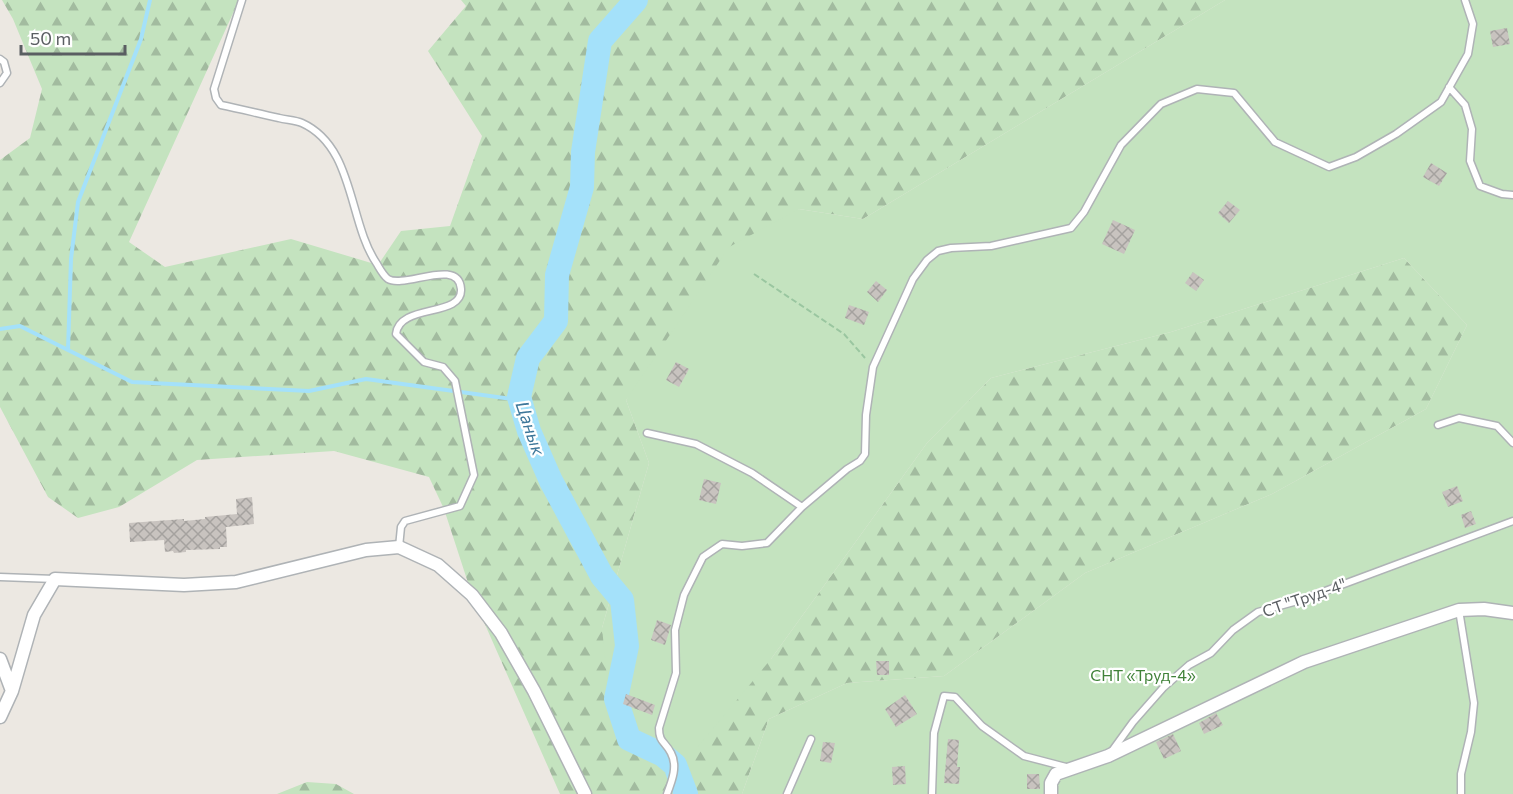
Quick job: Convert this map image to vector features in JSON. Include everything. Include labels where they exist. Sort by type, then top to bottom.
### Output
[{"type":"street","points":[[0,717],[12,691],[34,615],[55,579],[184,585],[236,582],[366,550],[399,547],[438,565],[472,596],[501,633],[534,691],[585,794]]},
{"type":"street","points":[[1051,794],[1051,783],[1056,774],[1108,756],[1304,662],[1459,610],[1484,609],[1513,613]]},
{"type":"street","points":[[0,659],[12,691]]},
{"type":"lane","points":[[242,0],[214,89],[221,105],[301,123],[324,138],[340,165],[368,250],[386,278],[395,282],[441,274],[454,277],[460,285],[461,293],[456,301],[446,307],[402,319],[397,326],[396,334],[424,362],[443,367],[455,381],[474,475],[460,506],[405,521],[401,527],[399,547]]},
{"type":"lane","points":[[667,794],[675,765],[671,753],[659,738],[658,728],[676,673],[675,630],[684,595],[703,557],[712,549],[722,544],[742,546],[767,543],[802,507],[847,469],[860,461],[865,454],[866,414],[873,367],[913,279],[927,260],[938,251],[951,248],[991,246],[1071,228],[1084,212],[1121,145],[1161,104],[1197,89],[1234,93],[1275,142],[1329,167],[1356,157],[1396,134],[1441,102],[1468,54],[1473,24],[1465,0]]},
{"type":"lane","points":[[0,59],[4,62],[8,73],[0,83]]},
{"type":"lane","points":[[1449,87],[1466,105],[1472,129],[1470,161],[1480,186],[1513,195]]},
{"type":"lane","points":[[1438,425],[1459,418],[1497,426],[1513,443]]},
{"type":"lane","points":[[647,433],[696,444],[752,474],[802,507]]},
{"type":"lane","name":"СТ \"Труд-4\"","points":[[1108,756],[1133,722],[1164,688],[1189,665],[1211,653],[1233,630],[1258,612],[1301,600],[1513,521]]},
{"type":"lane","points":[[0,577],[55,579]]},
{"type":"lane","points":[[1459,610],[1474,703],[1471,732],[1461,774],[1461,794]]},
{"type":"lane","points":[[932,794],[934,733],[944,696],[955,697],[982,726],[1024,756],[1073,769]]},
{"type":"lane","points":[[787,794],[811,739]]},
{"type":"path","points":[[754,274],[844,334],[873,367]]},
{"type":"green space","points":[[2,0],[239,0],[129,242],[165,267],[291,239],[378,265],[401,231],[450,226],[482,136],[428,51],[466,6],[461,0],[1225,0],[863,219],[799,209],[626,400],[649,463],[602,628],[771,659],[927,443],[991,378],[1171,332],[1404,258],[1467,325],[1426,409],[1272,494],[1085,573],[944,676],[847,683],[769,719],[742,794],[560,794],[472,595],[444,509],[429,477],[334,451],[197,460],[119,507],[78,518],[48,497],[0,407],[0,160],[30,138],[42,89],[13,19]]},
{"type":"green space","name":"СНТ «Труд-4»","points":[[1225,0],[1513,0],[1513,794],[742,794],[769,719],[847,683],[944,676],[1085,573],[1272,494],[1426,409],[1467,325],[1404,258],[1171,332],[991,378],[927,443],[771,659],[687,760],[611,716],[602,628],[649,463],[626,400],[729,247],[799,209],[863,219]]},
{"type":"green space","points":[[307,782],[336,784],[354,794],[277,794]]},
{"type":"building","points":[[1507,28],[1510,44],[1493,47],[1490,31]]},
{"type":"building","points":[[1431,163],[1447,173],[1439,186],[1423,177]]},
{"type":"building","points":[[1228,201],[1240,210],[1229,223],[1218,213]]},
{"type":"building","points":[[1113,220],[1135,230],[1124,254],[1102,244]]},
{"type":"building","points":[[1193,272],[1204,280],[1196,291],[1185,283]]},
{"type":"building","points":[[876,281],[887,290],[878,302],[867,292]]},
{"type":"building","points":[[849,305],[869,312],[864,325],[845,318]]},
{"type":"building","points":[[676,362],[689,369],[679,387],[666,380]]},
{"type":"building","points":[[704,479],[721,483],[716,504],[699,500]]},
{"type":"building","points":[[1457,486],[1463,501],[1448,507],[1442,492]]},
{"type":"building","points":[[252,497],[254,524],[226,527],[227,547],[174,553],[173,551],[165,552],[164,540],[130,542],[129,523],[184,519],[184,521],[237,514],[236,499]]},
{"type":"building","points":[[1471,511],[1476,524],[1465,528],[1461,515]]},
{"type":"building","points":[[657,620],[671,625],[665,645],[651,640]]},
{"type":"building","points":[[876,661],[889,661],[889,675],[877,675]]},
{"type":"building","points":[[626,694],[655,705],[652,715],[623,704]]},
{"type":"building","points":[[905,695],[917,714],[896,727],[885,709]]},
{"type":"building","points":[[1216,713],[1223,725],[1204,734],[1199,723]]},
{"type":"building","points":[[1173,734],[1181,751],[1164,759],[1156,742]]},
{"type":"building","points":[[948,739],[959,740],[957,767],[960,767],[959,784],[944,783]]},
{"type":"building","points":[[823,742],[835,743],[831,763],[820,761]]},
{"type":"building","points":[[905,766],[906,784],[893,785],[892,767]]},
{"type":"building","points":[[1027,774],[1039,774],[1040,789],[1027,789]]},
{"type":"waterway","points":[[68,350],[71,259],[78,202],[141,39],[150,0]]},
{"type":"waterway","name":"Цанык","points":[[636,0],[600,41],[583,152],[582,187],[557,275],[556,321],[528,358],[519,397],[529,431],[551,481],[602,576],[622,600],[627,646],[616,699],[629,739],[663,755],[675,765],[686,794]]},
{"type":"waterway","points":[[0,329],[20,326],[132,382],[309,391],[366,379],[519,400]]}]
